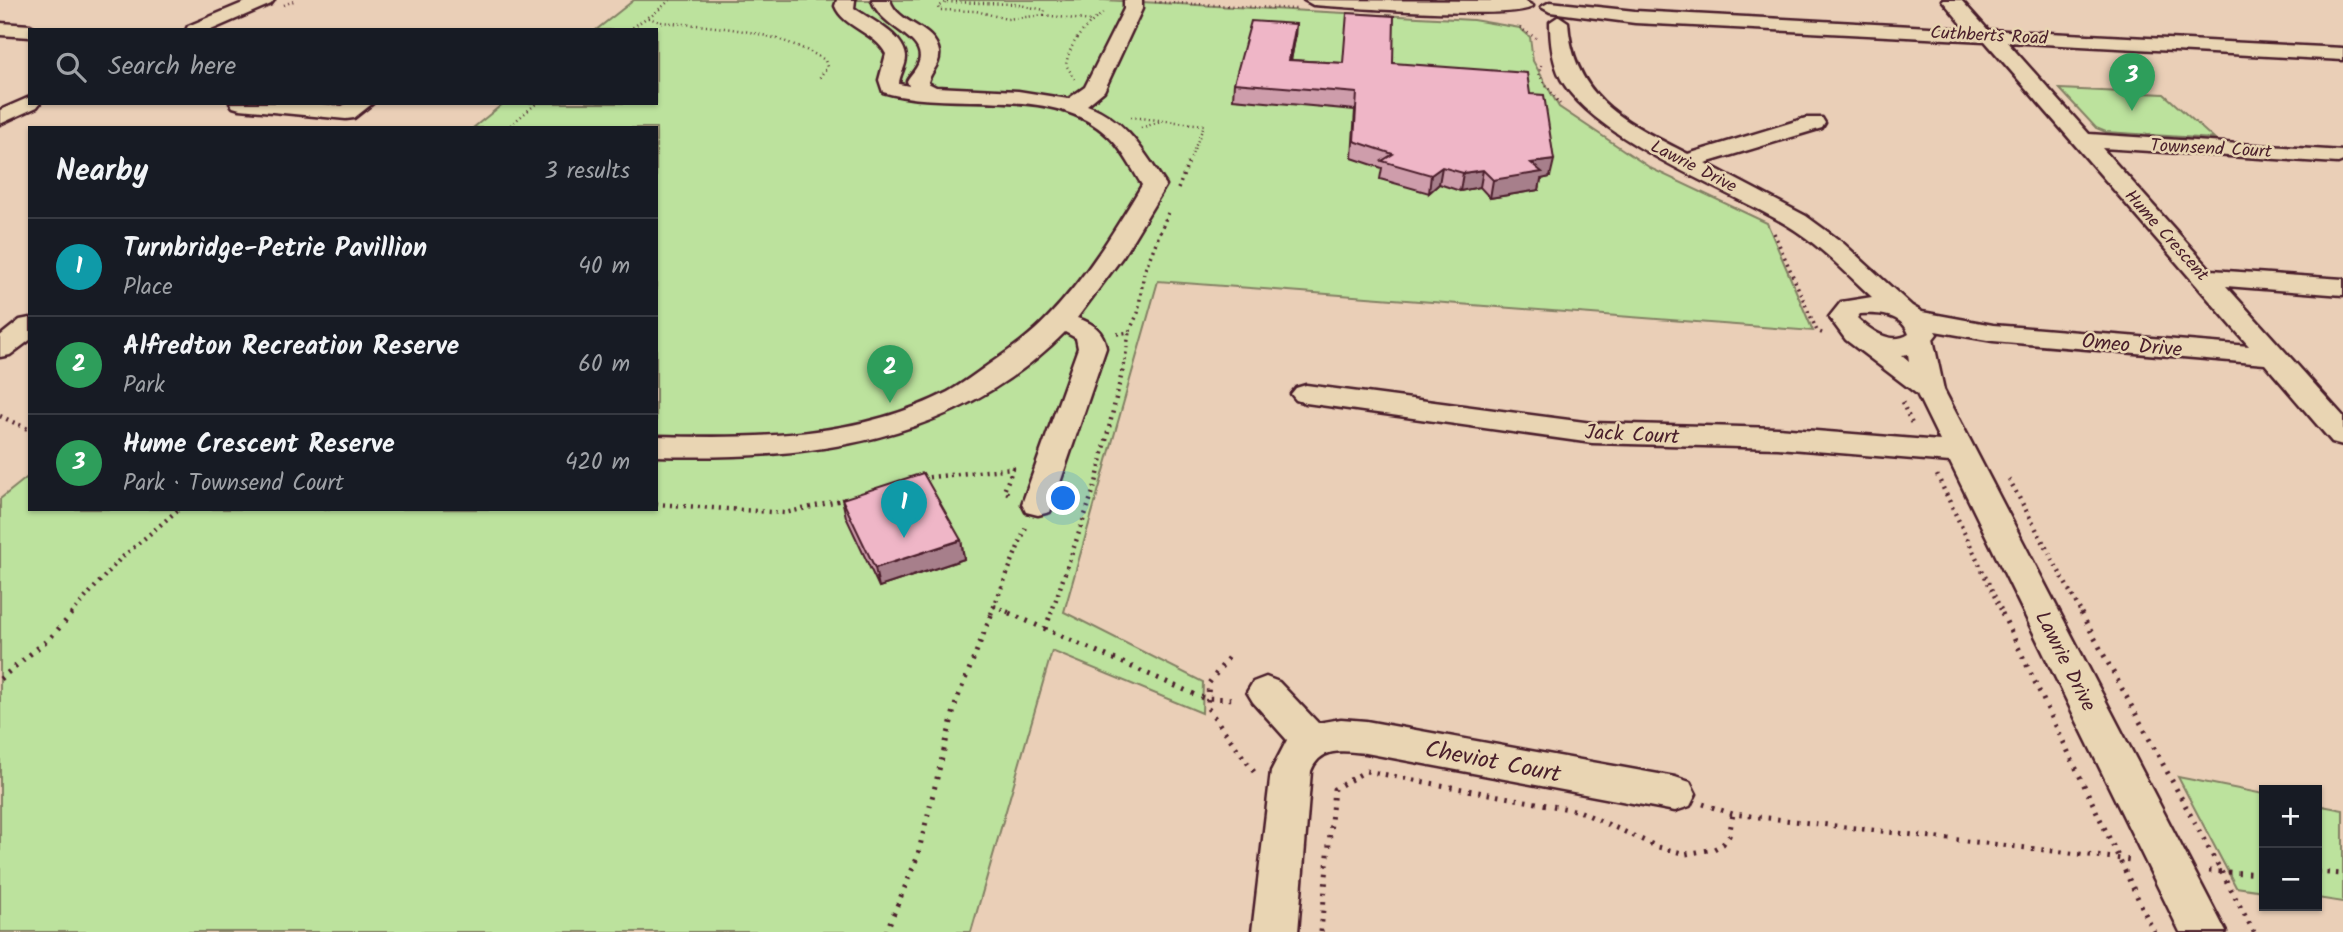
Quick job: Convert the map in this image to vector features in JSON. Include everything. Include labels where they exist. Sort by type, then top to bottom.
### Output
[{"type":"street","points":[[239,12],[258,0]]},
{"type":"street","points":[[200,28],[265,0]]},
{"type":"street","points":[[658,446],[725,449],[830,438],[894,425],[958,398],[1014,360],[1060,322],[1123,236],[1154,186],[1118,133],[1093,115],[1070,107],[1024,98],[925,90],[888,84],[889,75],[896,63],[895,50],[886,39],[846,11],[846,0]]},
{"type":"street","points":[[881,0],[888,15],[917,34],[927,46],[929,63],[917,80],[925,90]]},
{"type":"street","points":[[1070,107],[1095,88],[1133,9],[1133,0]]},
{"type":"street","points":[[1313,0],[1444,7],[1530,21],[1560,46]]},
{"type":"street","points":[[1726,0],[1737,22]]},
{"type":"street","name":"Hume Crescent","points":[[1951,0],[2083,141],[2343,435]]},
{"type":"street","name":"Cuthberts Road","points":[[1530,21],[1557,17],[1635,17],[2343,54]]},
{"type":"street","name":"Lawrie Drive","points":[[1557,17],[1560,46],[1573,83],[1589,102],[1628,131],[1786,214],[1834,248],[1915,328],[1913,391]]},
{"type":"street","points":[[0,29],[28,31]]},
{"type":"street","points":[[0,118],[28,104]]},
{"type":"street","points":[[261,105],[346,113],[360,105]]},
{"type":"street","points":[[1686,162],[1814,123]]},
{"type":"street","name":"Townsend Court","points":[[2083,141],[2338,156]]},
{"type":"street","points":[[1850,266],[1853,295],[1850,324]]},
{"type":"street","points":[[2204,277],[2343,287]]},
{"type":"street","points":[[1850,324],[1851,308],[1872,305],[1915,328]]},
{"type":"street","points":[[1028,507],[1091,351],[1092,340],[1084,330],[1060,322]]},
{"type":"street","name":"Lawrie Drive","points":[[1850,324],[1892,358],[1913,391],[1942,451],[2203,932]]},
{"type":"street","name":"Omeo Drive","points":[[1850,324],[1888,345],[1904,346],[1915,328],[1949,334],[1993,334],[2273,356]]},
{"type":"street","points":[[0,349],[28,328]]},
{"type":"street","name":"Jack Court","points":[[1306,394],[1592,433],[1779,438],[1942,451]]},
{"type":"street","points":[[1268,696],[1311,741],[1302,748],[1294,761],[1290,782],[1275,932]]},
{"type":"street","name":"Cheviot Court","points":[[1311,741],[1325,736],[1366,737],[1675,794]]},
{"type":"path","points":[[632,28],[670,0]]},
{"type":"path","points":[[1044,15],[1045,10],[1042,7],[1028,4],[947,2],[938,7],[939,10],[976,11],[1007,19],[1044,15],[1091,21]]},
{"type":"path","points":[[1152,9],[1156,2]]},
{"type":"path","points":[[1095,88],[1082,85],[1068,72],[1066,65],[1069,52],[1091,21],[1112,8]]},
{"type":"path","points":[[649,16],[650,19],[660,22],[737,27],[773,35],[825,60],[827,67],[818,80]]},
{"type":"path","points":[[510,126],[535,105]]},
{"type":"path","points":[[1127,116],[1204,125],[1176,194]]},
{"type":"path","points":[[1045,628],[1065,579],[1121,389],[1129,332],[1138,313],[1144,272],[1171,205]]},
{"type":"path","points":[[1770,223],[1817,331],[1827,336]]},
{"type":"path","points":[[1092,340],[1129,332]]},
{"type":"path","points":[[1913,391],[2154,932]]},
{"type":"path","points":[[0,416],[28,429]]},
{"type":"path","points":[[886,932],[916,858],[948,729],[1025,528],[1028,507],[1004,491],[1013,468],[919,478]]},
{"type":"path","points":[[2005,472],[2254,932]]},
{"type":"path","points":[[658,504],[785,513],[854,497]]},
{"type":"path","points":[[0,679],[51,637],[114,566],[177,511]]},
{"type":"path","points":[[994,606],[1206,698],[1268,696]]},
{"type":"path","points":[[1227,658],[1211,678],[1206,698],[1208,712],[1238,748],[1252,772],[1268,779],[1334,789],[1366,771],[1579,811],[1658,847],[1686,854],[1714,849],[1723,844],[1729,836],[1733,814],[2221,872],[2259,874]]},
{"type":"path","points":[[1321,932],[1334,789]]},
{"type":"path","points":[[2322,872],[2343,874]]},
{"type":"green space","points":[[634,0],[1104,0],[1473,20],[1520,28],[1530,37],[1533,61],[1559,107],[1652,169],[1767,223],[1813,331],[1158,281],[1064,612],[1203,682],[1202,713],[1052,651],[971,932],[0,932],[0,499],[28,477],[28,511],[658,511],[658,126],[475,126],[502,105],[658,105],[658,28],[599,28]]},
{"type":"green space","points":[[2060,89],[2164,94],[2214,139],[2106,132],[2096,128]]},
{"type":"green space","points":[[2178,777],[2259,793],[2259,890],[2236,887]]},
{"type":"green space","points":[[2322,806],[2343,810],[2343,902],[2322,899]]},
{"type":"building","points":[[1347,13],[1394,16],[1393,63],[1527,73],[1530,94],[1544,95],[1554,160],[1531,163],[1542,172],[1493,180],[1483,170],[1463,173],[1442,167],[1431,175],[1382,161],[1393,154],[1354,141],[1357,93],[1234,83],[1251,21],[1296,24],[1289,60],[1343,63]]},
{"type":"building","points":[[923,473],[961,540],[875,568],[842,499]]},
{"type":"place","name":"Hume Crescent Reserve","points":[[2132,111]]},
{"type":"place","name":"Alfredton Recreation Reserve","points":[[890,403]]},
{"type":"place","name":"Turnbridge-Petrie Pavillion","points":[[904,538]]}]
